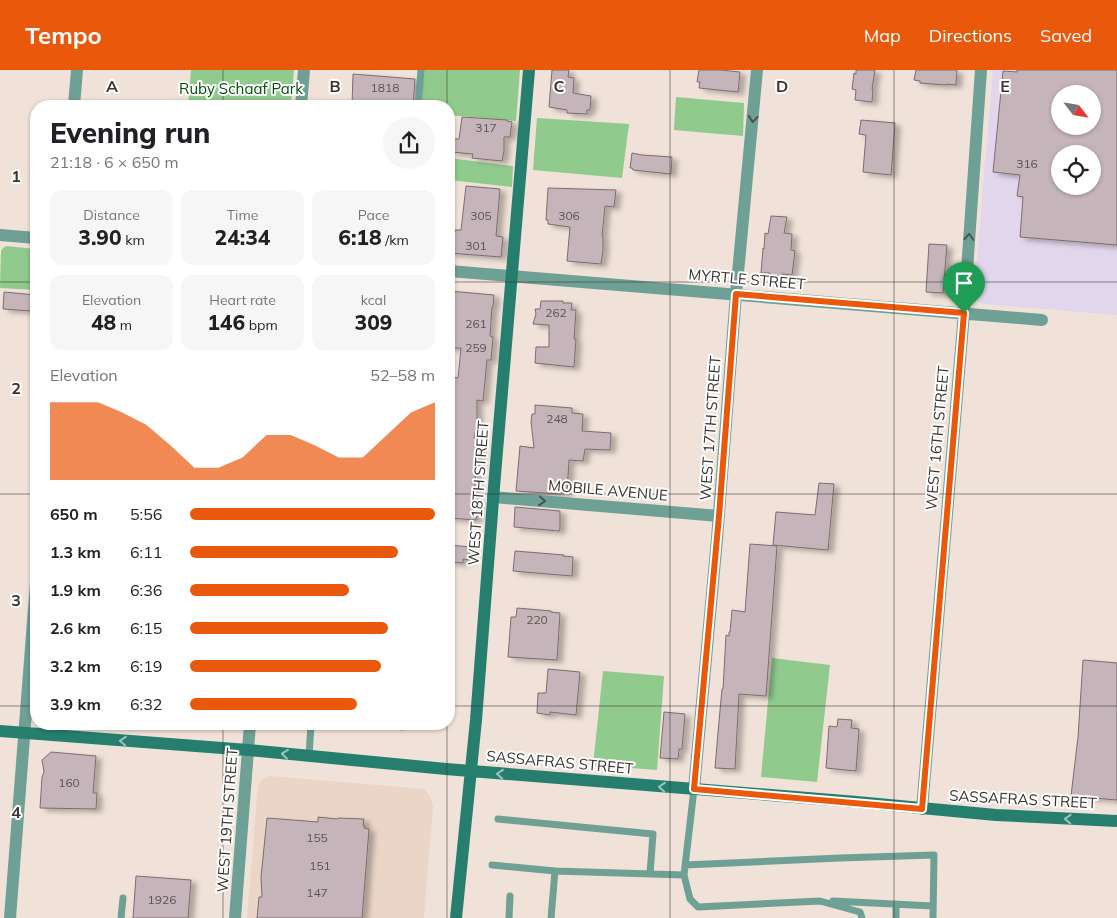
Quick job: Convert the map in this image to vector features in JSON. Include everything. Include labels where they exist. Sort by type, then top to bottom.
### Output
[{"type":"street","points":[[74,100],[77,70]]},
{"type":"street","points":[[302,100],[304,70]]},
{"type":"street","name":"WEST 18TH STREET","points":[[456,918],[471,772],[529,70]]},
{"type":"street","name":"WEST 17TH STREET","points":[[694,789],[757,70]]},
{"type":"street","name":"WEST 16TH STREET","points":[[922,809],[964,313],[981,70]]},
{"type":"street","points":[[0,235],[30,238]]},
{"type":"street","name":"MYRTLE STREET","points":[[455,271],[1042,320]]},
{"type":"street","name":"MOBILE AVENUE","points":[[493,497],[719,516]]},
{"type":"street","points":[[10,918],[30,658]]},
{"type":"street","name":"WEST 19TH STREET","points":[[235,918],[250,730]]},
{"type":"street","name":"SASSAFRAS STREET","points":[[0,731],[248,750],[471,772],[996,815],[1117,821]]},
{"type":"lane","points":[[418,100],[421,70]]},
{"type":"lane","points":[[309,756],[311,730]]},
{"type":"lane","points":[[694,789],[684,874],[690,899],[698,907],[820,901],[933,906]]},
{"type":"lane","points":[[498,819],[653,834],[650,874]]},
{"type":"lane","points":[[685,866],[934,855],[932,918]]},
{"type":"lane","points":[[492,865],[555,871],[684,874]]},
{"type":"lane","points":[[551,918],[555,871]]},
{"type":"lane","points":[[508,918],[510,896]]},
{"type":"lane","points":[[121,918],[123,898]]},
{"type":"lane","points":[[820,901],[860,912],[862,918]]},
{"type":"lane","points":[[896,904],[896,918]]},
{"type":"shaded area","points":[[993,70],[1117,70],[1117,315],[983,304],[977,300],[974,293]]},
{"type":"shaded area","points":[[265,777],[424,789],[430,796],[433,806],[424,918],[247,918],[258,786]]},
{"type":"green space","name":"Ruby Schaaf Park","points":[[191,70],[294,70],[292,100],[188,100]]},
{"type":"green space","points":[[424,70],[520,70],[516,121],[455,116],[455,100],[422,100]]},
{"type":"green space","points":[[676,97],[744,103],[743,136],[674,130]]},
{"type":"green space","points":[[537,118],[629,124],[622,178],[533,170]]},
{"type":"green space","points":[[455,159],[513,166],[512,187],[455,181]]},
{"type":"green space","points":[[6,246],[30,248],[30,290],[0,288],[1,251]]},
{"type":"green space","points":[[772,658],[830,665],[817,782],[761,777]]},
{"type":"green space","points":[[603,671],[664,676],[657,770],[593,765]]},
{"type":"building","points":[[552,70],[569,70],[568,77],[574,78],[573,93],[591,96],[590,110],[587,110],[587,114],[567,113],[567,110],[549,107]]},
{"type":"building","points":[[699,70],[740,72],[738,92],[699,88],[700,82],[697,82]]},
{"type":"building","points":[[856,70],[875,70],[872,102],[855,100],[856,90],[852,89]]},
{"type":"building","points":[[916,70],[957,70],[956,85],[920,83],[920,81],[914,80]]},
{"type":"building","points":[[1117,70],[1117,245],[1020,237],[1023,197],[1017,196],[1020,175],[993,172],[1003,71]]},
{"type":"building","points":[[353,74],[415,79],[413,100],[352,100]]},
{"type":"building","points":[[462,117],[512,122],[510,137],[504,137],[502,161],[472,158],[473,154],[455,152],[455,139],[459,139]]},
{"type":"building","points":[[861,120],[895,123],[891,175],[863,172],[866,135],[859,134]]},
{"type":"building","points":[[632,153],[672,157],[671,174],[633,170],[630,168]]},
{"type":"building","points":[[466,186],[500,189],[496,236],[503,237],[501,257],[455,253],[455,230],[461,230]]},
{"type":"building","points":[[548,188],[616,190],[614,207],[605,206],[601,264],[567,261],[570,227],[548,224],[548,220],[546,220]]},
{"type":"building","points":[[771,216],[787,217],[784,233],[792,234],[791,250],[795,251],[792,275],[782,274],[782,277],[770,275],[770,273],[761,273],[765,233],[768,234]]},
{"type":"building","points":[[929,244],[947,245],[943,293],[926,292]]},
{"type":"building","points":[[4,292],[30,294],[30,311],[3,309]]},
{"type":"building","points":[[455,292],[494,295],[490,336],[493,337],[491,360],[487,360],[483,401],[477,400],[477,425],[474,438],[480,439],[475,476],[475,499],[478,500],[476,520],[455,518],[455,378],[458,378],[461,348],[455,348]]},
{"type":"building","points":[[541,301],[572,303],[571,310],[576,310],[574,367],[535,363],[536,347],[549,347],[549,325],[533,324],[536,314],[535,309],[540,309]]},
{"type":"building","points":[[535,405],[572,408],[572,413],[583,414],[582,431],[611,433],[610,450],[585,449],[583,461],[569,460],[567,493],[516,491],[520,446],[534,448],[531,422],[532,414],[535,414]]},
{"type":"building","points":[[819,483],[834,484],[828,550],[773,545],[776,512],[815,515]]},
{"type":"building","points":[[515,507],[560,511],[559,531],[514,527]]},
{"type":"building","points":[[750,544],[777,546],[766,696],[739,694],[735,769],[715,768],[726,635],[729,636],[730,632],[732,610],[745,612]]},
{"type":"building","points":[[455,546],[470,547],[469,560],[463,559],[463,563],[455,562]]},
{"type":"building","points":[[515,551],[573,557],[572,576],[513,571]]},
{"type":"building","points":[[517,608],[560,613],[557,660],[508,657],[511,617],[516,617]]},
{"type":"building","points":[[1083,660],[1117,663],[1117,800],[1071,796],[1078,737]]},
{"type":"building","points":[[548,669],[580,672],[576,715],[550,712],[550,715],[537,713],[538,693],[546,693]]},
{"type":"building","points":[[664,712],[685,714],[682,749],[679,749],[678,759],[660,758]]},
{"type":"building","points":[[838,719],[852,720],[851,728],[859,729],[856,771],[826,768],[829,726],[837,727]]},
{"type":"building","points":[[51,752],[96,756],[93,793],[97,793],[96,809],[40,808],[44,772],[42,760]]},
{"type":"building","points":[[318,817],[364,819],[364,828],[369,829],[362,918],[257,918],[259,897],[262,897],[261,877],[267,818],[318,822]]},
{"type":"building","points":[[136,876],[191,880],[188,918],[133,918]]},
{"type":"route","points":[[736,294],[964,313],[922,809],[694,789],[719,516],[736,294]]}]
